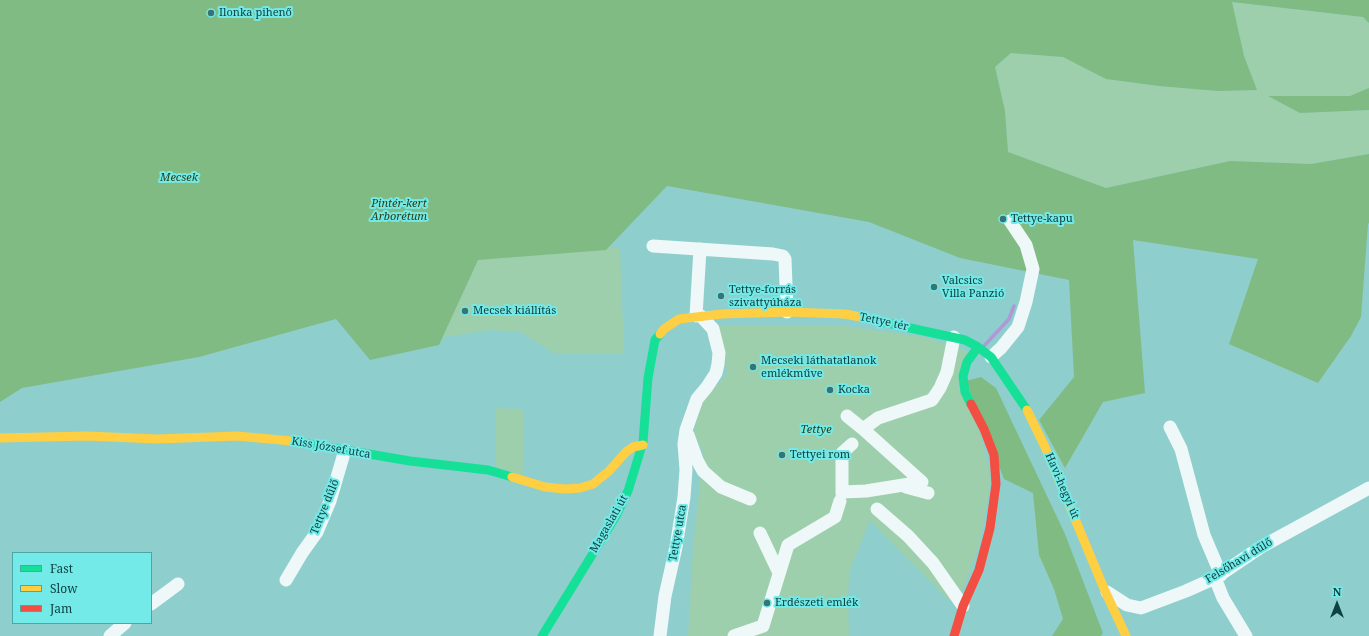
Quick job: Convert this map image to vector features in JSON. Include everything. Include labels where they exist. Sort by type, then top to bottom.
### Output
[{"type":"street","points":[[991,357],[1001,348],[1018,327],[1026,302],[1033,269],[1026,245],[1010,221]]},
{"type":"street","points":[[654,246],[783,256],[785,259],[787,312]]},
{"type":"street","points":[[700,249],[699,316],[713,329],[719,353],[716,373],[697,399],[686,430],[697,460],[703,471],[721,487],[750,499]]},
{"type":"street","name":"Tettye tér","points":[[648,378],[655,340],[664,329],[679,319],[699,316],[787,312],[845,314],[965,340],[976,350]]},
{"type":"street","points":[[863,428],[878,418],[932,400],[940,388],[947,372],[954,337]]},
{"type":"street","points":[[954,636],[963,606],[979,570],[988,535],[996,484],[994,455],[984,429],[965,392],[962,376],[967,362],[976,350]]},
{"type":"street","name":"Havi-hegyi út","points":[[976,350],[991,357],[1033,422],[1068,501],[1105,591],[1126,636]]},
{"type":"street","name":"Magaslati út","points":[[542,636],[616,516],[628,491],[643,444],[648,378]]},
{"type":"street","points":[[841,496],[922,482],[863,428],[847,416]]},
{"type":"street","points":[[1170,427],[1181,450],[1204,535],[1227,604],[1246,636]]},
{"type":"street","name":"Tettye utca","points":[[660,636],[665,596],[676,547],[684,497],[686,470],[684,444],[686,430]]},
{"type":"street","name":"Kiss József utca","points":[[0,438],[88,436],[157,439],[237,436],[286,440],[410,461],[488,470],[545,487],[565,489],[580,488],[593,484],[609,471],[626,452],[633,447],[643,444]]},
{"type":"street","points":[[734,636],[763,626],[788,544],[836,517],[841,496],[842,453],[852,444]]},
{"type":"street","name":"Tettye dűlő","points":[[286,580],[302,553],[317,532],[330,501],[345,450]]},
{"type":"street","points":[[900,486],[928,493]]},
{"type":"street","name":"Felsőhavi dűlő","points":[[1105,591],[1127,605],[1141,608],[1186,591],[1218,576],[1261,547],[1369,488]]},
{"type":"street","points":[[877,509],[908,536],[933,563],[963,606]]},
{"type":"street","points":[[760,533],[779,573]]},
{"type":"street","points":[[152,603],[178,584]]},
{"type":"street","points":[[110,636],[124,624]]},
{"type":"green space","name":"Mecsek","points":[[0,0],[1369,0],[1369,23],[1363,17],[1232,2],[1244,56],[1257,90],[1218,91],[1159,86],[1106,79],[1063,57],[1011,53],[995,67],[1005,111],[1008,152],[1106,188],[1230,161],[1311,164],[1369,154],[1369,223],[1361,317],[1351,336],[1318,383],[1229,344],[1258,259],[1133,240],[1145,393],[1103,402],[1065,468],[1039,420],[1074,377],[1069,280],[960,258],[869,222],[667,186],[606,250],[478,260],[439,345],[370,360],[336,319],[199,357],[22,388],[0,402]]},
{"type":"green space","points":[[1231,2],[1363,17],[1369,23],[1369,88],[1350,96],[1269,96],[1300,113],[1369,110],[1369,154],[1311,164],[1230,161],[1106,188],[1008,153],[1005,111],[995,67],[1011,53],[1063,57],[1106,79],[1159,86],[1218,91],[1256,90],[1244,56]]},
{"type":"green space","points":[[1369,88],[1369,110],[1300,113],[1268,96],[1350,96]]},
{"type":"green space","points":[[460,94],[519,240],[620,248],[624,354],[556,354],[521,332],[489,330],[368,349]]},
{"type":"green space","name":"Tettye","points":[[717,325],[844,326],[924,337],[969,352],[958,385],[981,435],[991,480],[979,545],[963,590],[949,601],[870,520],[850,570],[848,594],[849,636],[688,636],[693,547],[703,454],[694,432],[700,404],[727,374],[724,350]]},
{"type":"green space","points":[[981,377],[996,388],[1065,534],[1103,633],[1101,636],[1052,636],[1063,619],[1054,589],[1039,555],[1033,493],[1004,479],[966,381]]},
{"type":"green space","points":[[496,408],[524,409],[523,476],[495,466]]},
{"type":"waterway","points":[[984,346],[1009,319],[1014,306]]},
{"type":"traffic: fast","points":[[860,317],[965,340],[978,347],[991,357],[1027,410]]},
{"type":"traffic: fast","points":[[542,636],[616,516],[628,491],[643,442],[648,378],[655,340],[660,334]]},
{"type":"traffic: fast","points":[[971,404],[965,392],[963,376],[967,362],[978,347]]},
{"type":"traffic: fast","points":[[292,441],[410,461],[488,470],[512,477]]},
{"type":"traffic: slow","points":[[660,334],[664,329],[679,319],[722,314],[787,312],[845,314],[860,317]]},
{"type":"traffic: slow","points":[[1027,410],[1045,447],[1105,591],[1126,636]]},
{"type":"traffic: slow","points":[[0,438],[87,436],[157,439],[237,436],[292,441]]},
{"type":"traffic: slow","points":[[512,477],[545,487],[565,489],[580,488],[593,484],[609,471],[626,452],[633,447],[643,445]]},
{"type":"traffic: jam","points":[[954,636],[963,606],[979,570],[990,528],[996,484],[994,455],[984,429],[971,404]]},
{"type":"place","name":"Ilonka pihenő","points":[[211,13]]},
{"type":"place","name":"Tettye-kapu","points":[[1003,219]]},
{"type":"place","name":"Valcsics Villa Panzió","points":[[934,287]]},
{"type":"place","name":"Tettye-forrás szivattyúháza","points":[[721,296]]},
{"type":"place","name":"Mecsek kiállítás","points":[[465,311]]},
{"type":"place","name":"Mecseki láthatatlanok emlékműve","points":[[753,367]]},
{"type":"place","name":"Kocka","points":[[830,390]]},
{"type":"place","name":"Tettyei rom","points":[[782,455]]},
{"type":"place","name":"Erdészeti emlék","points":[[767,603]]},
{"type":"park label","name":"Pintér-kert Arborétum","points":[[399,210]]}]
